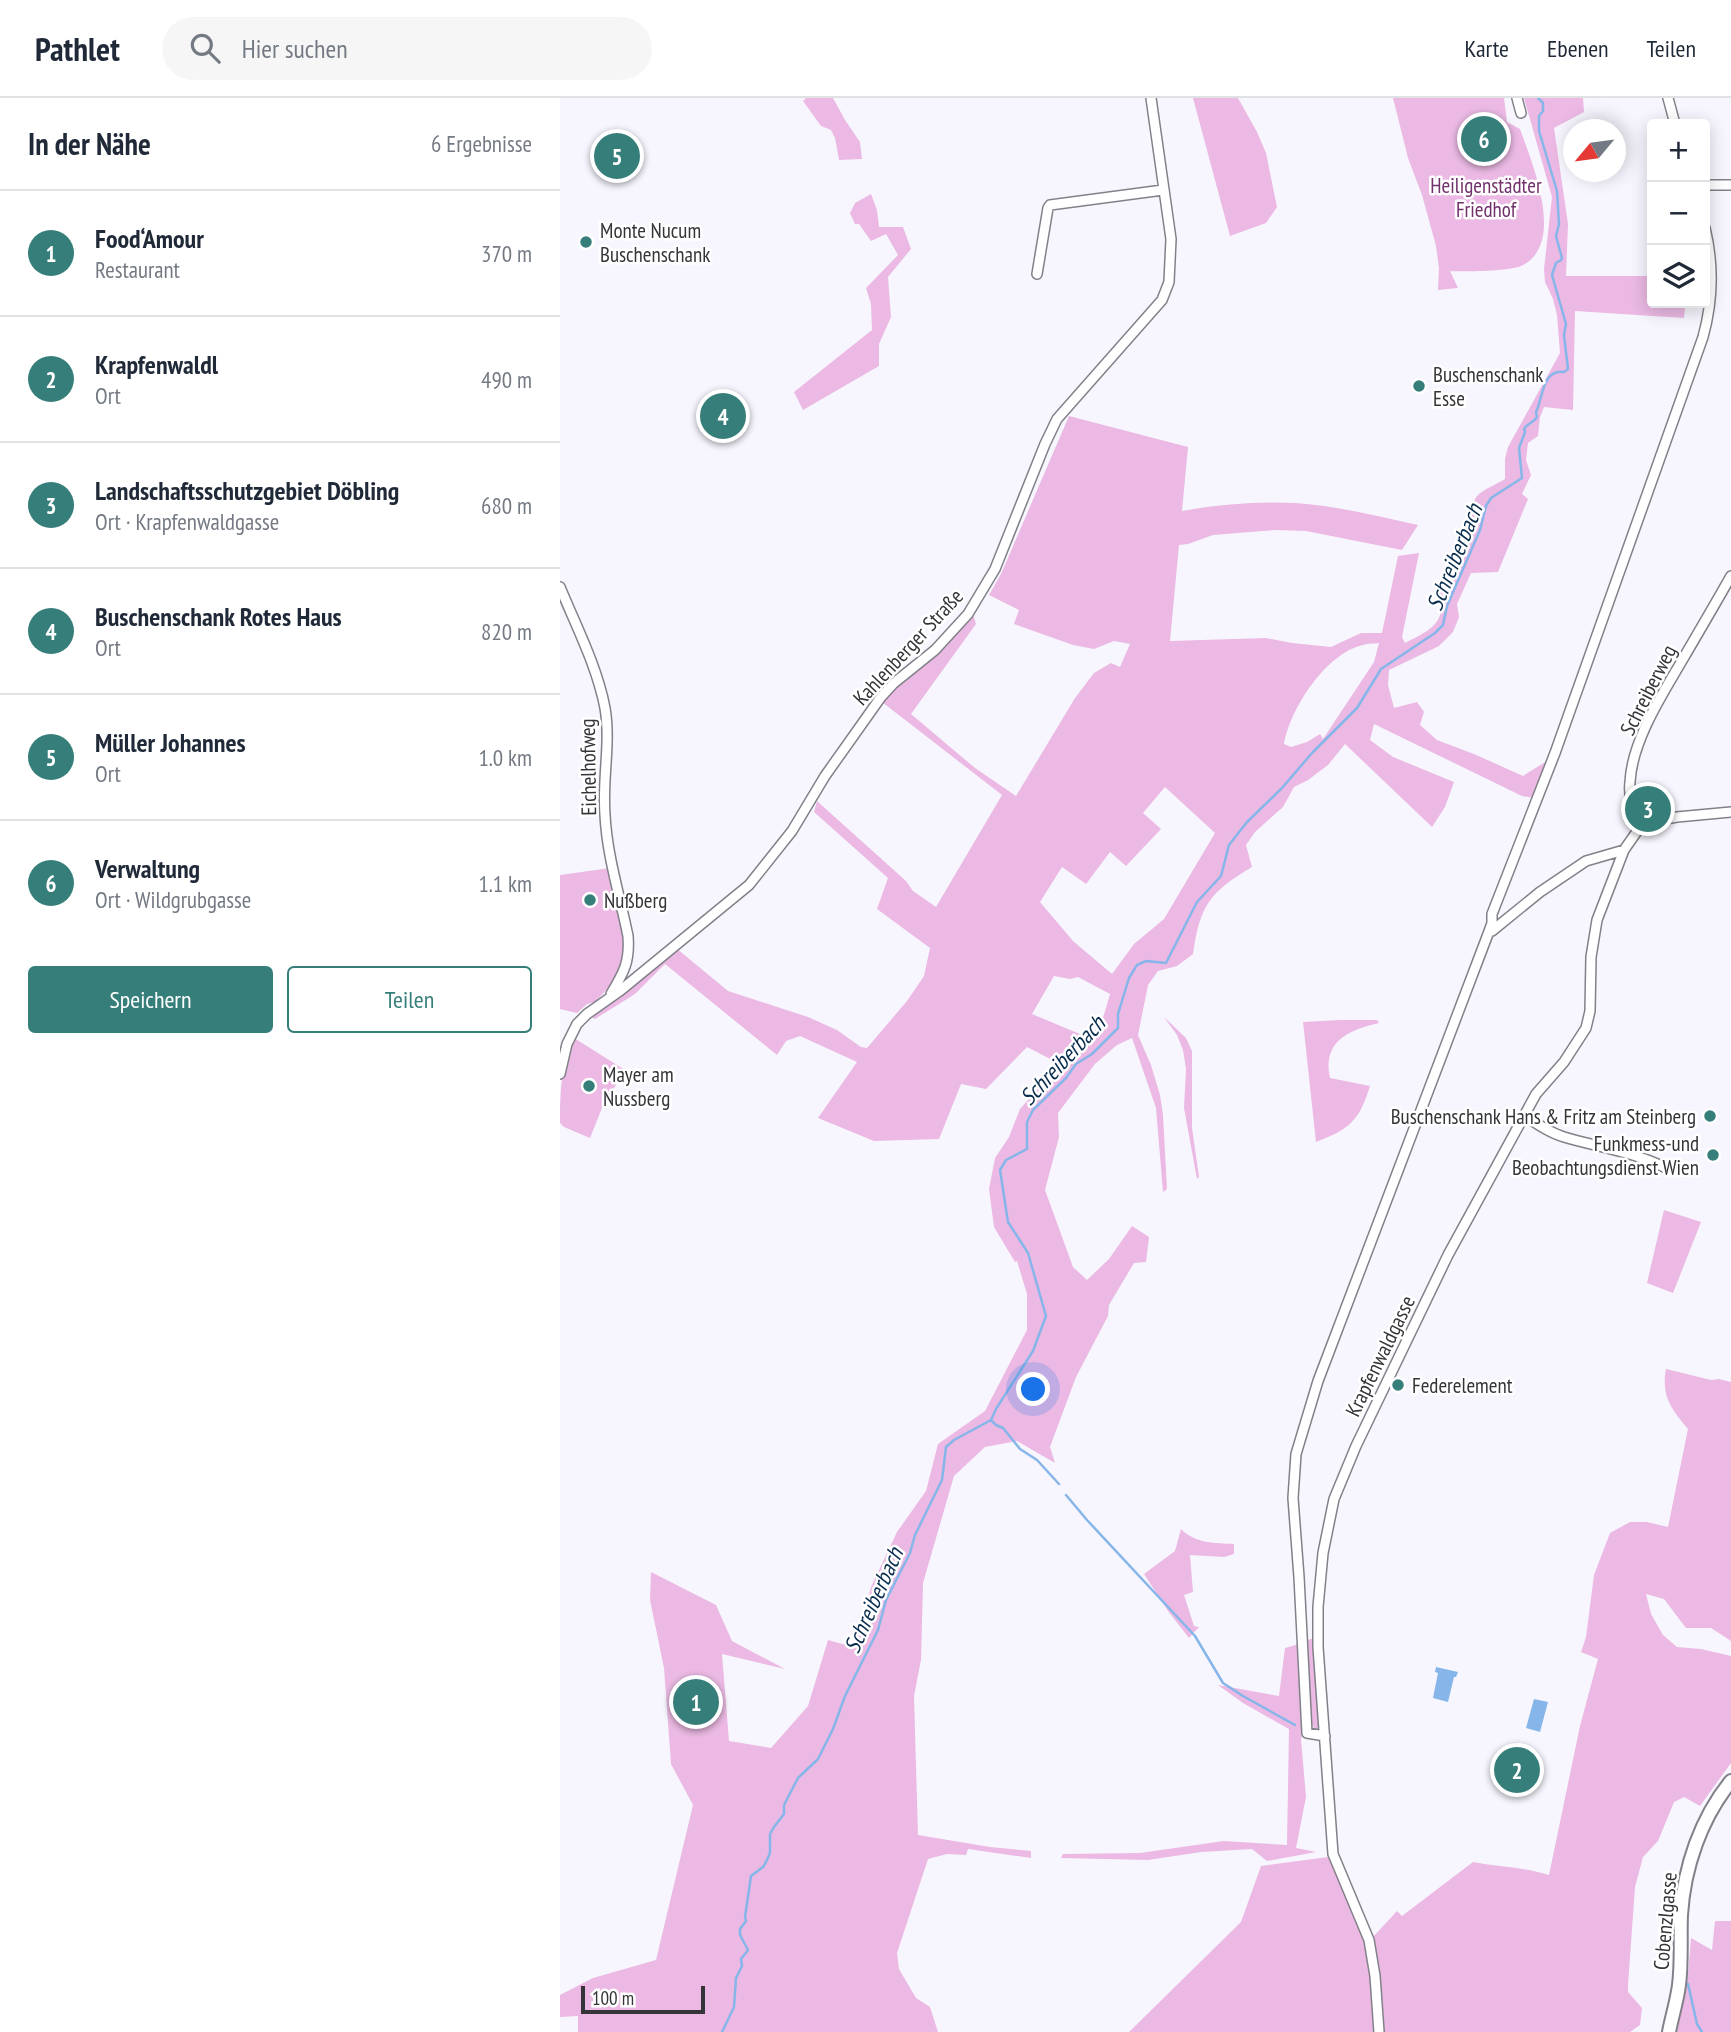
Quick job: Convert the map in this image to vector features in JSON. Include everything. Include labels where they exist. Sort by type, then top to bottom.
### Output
[{"type":"street","name":"Kahlenberger Straße","points":[[560,1074],[574,1028],[587,1014],[749,885],[788,838],[825,776],[881,697],[935,650],[974,605],[990,580],[1008,541],[1057,419],[1165,296],[1172,254],[1171,239],[1151,98]]},
{"type":"street","points":[[1517,98],[1521,113]]},
{"type":"street","points":[[1668,98],[1674,119]]},
{"type":"street","points":[[1710,185],[1731,185]]},
{"type":"street","points":[[1037,274],[1050,205],[1163,190]]},
{"type":"street","points":[[1325,1736],[1307,1734],[1293,1498],[1296,1454],[1318,1381],[1555,753],[1703,337],[1712,286],[1708,245]]},
{"type":"street","name":"Schreiberweg","points":[[1641,827],[1633,811],[1629,790],[1631,770],[1638,747],[1661,698],[1731,576]]},
{"type":"street","name":"Eichelhofweg","points":[[560,587],[592,665],[604,708],[608,742],[605,823],[628,936],[629,953]]},
{"type":"street","points":[[1641,827],[1664,818],[1731,812]]},
{"type":"street","name":"Krapfenwaldgasse","points":[[1379,2032],[1369,1940],[1333,1854],[1318,1647],[1318,1607],[1323,1553],[1334,1499],[1356,1446],[1448,1255],[1541,1086],[1564,1062],[1586,1028],[1590,1011],[1591,957],[1597,920],[1624,850],[1641,827]]},
{"type":"street","points":[[1488,934],[1570,870],[1586,861],[1624,850]]},
{"type":"street","points":[[629,953],[637,963],[650,964]]},
{"type":"street","points":[[608,999],[625,968],[629,953]]},
{"type":"street","points":[[1525,1116],[1562,1136],[1625,1152],[1666,1168]]},
{"type":"street","name":"Cobenzlgasse","points":[[1669,2032],[1679,1985],[1681,1915],[1686,1877],[1710,1811],[1731,1781]]},
{"type":"green space","points":[[806,98],[833,98],[860,142],[862,159],[839,160],[831,130],[821,126],[803,101]]},
{"type":"green space","points":[[1193,98],[1238,98],[1266,153],[1277,207],[1266,223],[1230,236]]},
{"type":"green space","name":"Heiligenstädter Friedhof","points":[[1393,98],[1504,98],[1507,122],[1520,129],[1542,202],[1542,241],[1535,255],[1515,268],[1450,271],[1458,288],[1438,290],[1436,246],[1422,195],[1408,158]]},
{"type":"green space","points":[[1524,98],[1583,98],[1584,112],[1571,119],[1563,119],[1563,123],[1554,128],[1568,224],[1566,276],[1647,276],[1647,308],[1685,308],[1684,318],[1575,311],[1573,410],[1544,407],[1538,436],[1528,443],[1526,460],[1531,475],[1522,494],[1528,499],[1498,572],[1471,573],[1457,604],[1459,617],[1453,632],[1439,646],[1389,670],[1388,685],[1394,708],[1417,702],[1424,712],[1420,725],[1437,740],[1523,776],[1550,759],[1534,798],[1522,796],[1374,724],[1370,740],[1393,757],[1454,782],[1445,807],[1432,827],[1345,744],[1328,765],[1294,787],[1283,807],[1255,832],[1246,845],[1252,867],[1226,884],[1209,902],[1199,923],[1193,954],[1177,966],[1158,971],[1148,985],[1138,1035],[1160,1095],[1167,1189],[1163,1192],[1156,1108],[1132,1038],[1117,1045],[1095,1064],[1058,1113],[1059,1137],[1045,1190],[1073,1267],[1087,1280],[1109,1259],[1132,1226],[1149,1237],[1146,1262],[1134,1263],[1109,1305],[1108,1316],[1076,1377],[1050,1447],[1055,1463],[1017,1441],[985,1447],[954,1476],[923,1583],[921,1660],[914,1696],[918,1835],[1031,1851],[1031,1858],[968,1849],[966,1855],[947,1854],[928,1859],[897,1953],[899,1969],[916,1998],[930,2007],[938,2032],[578,2032],[578,2016],[560,2017],[560,1995],[593,1978],[656,1960],[693,1805],[671,1764],[664,1668],[650,1600],[651,1572],[716,1605],[732,1641],[785,1669],[722,1654],[729,1741],[771,1748],[808,1706],[828,1640],[850,1646],[858,1638],[871,1587],[897,1532],[926,1491],[938,1444],[985,1411],[1027,1330],[1027,1294],[1017,1261],[1015,1262],[994,1227],[989,1189],[995,1158],[1009,1137],[1020,1109],[1060,1064],[1027,1047],[986,1089],[961,1084],[939,1139],[874,1141],[818,1118],[857,1062],[800,1036],[786,1041],[777,1055],[665,964],[635,994],[595,1019],[590,1016],[676,948],[728,991],[808,1017],[837,1030],[861,1047],[867,1048],[907,1001],[924,976],[930,948],[877,909],[888,878],[814,812],[817,801],[906,881],[913,891],[936,907],[1002,795],[882,702],[940,651],[973,614],[976,624],[911,714],[975,768],[1016,796],[1075,698],[1094,673],[1111,663],[1120,667],[1130,644],[1114,641],[1094,649],[1073,645],[1014,624],[1019,610],[989,595],[1001,574],[1069,416],[1188,447],[1182,511],[1239,504],[1296,503],[1342,509],[1418,525],[1402,550],[1306,531],[1275,530],[1213,535],[1179,545],[1170,641],[1266,638],[1331,647],[1361,633],[1382,633],[1398,556],[1419,553],[1402,637],[1405,643],[1429,630],[1440,614],[1441,581],[1466,554],[1471,510],[1475,499],[1483,491],[1505,479],[1508,447],[1560,353],[1557,315],[1545,282],[1552,197]],"holes":[[[1379,643],[1374,662],[1323,739],[1320,734],[1291,747],[1284,744],[1302,699],[1323,671],[1336,659],[1365,644]],[[1165,787],[1215,833],[1164,919],[1134,944],[1112,974],[1073,941],[1040,902],[1062,867],[1086,884],[1110,852],[1126,866],[1161,829],[1143,813]],[[1054,976],[1070,979],[1078,977],[1110,994],[1100,1023],[1087,1037],[1032,1014]]]},
{"type":"green space","points":[[871,194],[879,227],[903,227],[911,249],[888,277],[891,317],[879,344],[879,366],[803,410],[794,392],[872,330],[871,304],[866,288],[898,255],[886,234],[871,241],[859,224],[855,224],[850,213],[855,203]]},
{"type":"green space","points":[[610,868],[625,932],[625,952],[613,983],[595,1002],[587,1004],[577,1013],[560,1009],[560,875]]},
{"type":"green space","points":[[1164,1017],[1186,1038],[1192,1051],[1192,1128],[1199,1177],[1197,1179],[1184,1108],[1186,1069],[1183,1050],[1177,1035]]},
{"type":"green space","points":[[1377,1020],[1379,1023],[1348,1034],[1334,1047],[1330,1055],[1330,1078],[1370,1086],[1362,1108],[1352,1122],[1337,1133],[1316,1142],[1303,1022]]},
{"type":"green space","name":"Mayer am Nussberg","points":[[574,1038],[625,1070],[602,1108],[590,1138],[560,1123],[564,1068]]},
{"type":"green space","points":[[1664,1210],[1701,1222],[1673,1293],[1647,1283]]},
{"type":"green space","points":[[1666,1369],[1731,1382],[1731,1641],[1711,1628],[1686,1628],[1664,1599],[1646,1594],[1651,1614],[1663,1635],[1677,1647],[1731,1656],[1731,1763],[1700,1806],[1684,1797],[1674,1802],[1658,1841],[1643,1857],[1635,1887],[1628,1985],[1628,1992],[1642,2008],[1640,2025],[1630,2032],[1129,2032],[1241,1922],[1261,1866],[1328,1857],[1359,1924],[1369,1960],[1378,1959],[1373,1937],[1397,1911],[1402,1916],[1473,1862],[1549,1875],[1580,1726],[1598,1659],[1581,1652],[1586,1637],[1594,1575],[1610,1533],[1630,1522],[1647,1522],[1668,1527],[1688,1429],[1666,1395]]},
{"type":"green space","points":[[1181,1529],[1199,1540],[1234,1544],[1234,1554],[1224,1557],[1190,1555],[1193,1592],[1184,1595],[1194,1626],[1199,1627],[1189,1638],[1144,1574],[1175,1551]]},
{"type":"green space","points":[[1315,1638],[1318,1731],[1309,1718],[1304,1641]]},
{"type":"green space","points":[[1299,1644],[1305,1728],[1301,1739],[1306,1797],[1296,1848],[1316,1852],[1267,1861],[1252,1849],[1201,1852],[1148,1860],[1061,1858],[1063,1854],[1140,1853],[1224,1841],[1287,1845],[1289,1729],[1243,1703],[1218,1685],[1279,1696],[1285,1648]]},
{"type":"green space","points":[[1715,1921],[1731,1921],[1731,2032],[1677,2032],[1688,1975],[1691,1938],[1712,1950]]},
{"type":"water","points":[[1436,1667],[1458,1672],[1454,1677],[1448,1702],[1433,1698],[1438,1673],[1435,1672]]},
{"type":"water","points":[[1534,1699],[1548,1702],[1540,1732],[1526,1728]]},
{"type":"waterway","name":"Schreiberbach","points":[[722,2032],[734,2007],[736,1978],[742,1966],[741,1959],[748,1950],[740,1935],[740,1929],[746,1921],[751,1876],[766,1862],[770,1853],[770,1834],[784,1814],[784,1805],[798,1778],[818,1759],[833,1729],[845,1696],[878,1630],[886,1600],[942,1480],[946,1447],[991,1420],[1033,1351],[1046,1316],[1028,1253],[1008,1222],[1000,1170],[1006,1160],[1027,1149],[1027,1122],[1033,1110],[1066,1078],[1076,1064],[1092,1054],[1118,1028],[1118,1014],[1129,978],[1137,965],[1146,961],[1166,963],[1197,902],[1221,876],[1229,845],[1247,822],[1357,708],[1381,669],[1443,625],[1447,606],[1480,530],[1486,506],[1491,498],[1522,478],[1519,448],[1524,429],[1537,417],[1544,386],[1551,375],[1568,369],[1564,335],[1566,324],[1552,275],[1556,263],[1562,258],[1556,236],[1559,224],[1557,191],[1539,131],[1539,116],[1543,111],[1543,103],[1538,98]]},
{"type":"waterway","points":[[991,1420],[1003,1428],[1020,1449],[1037,1460],[1059,1484]]},
{"type":"waterway","points":[[1066,1495],[1195,1636],[1223,1683],[1295,1725]]},
{"type":"waterway","points":[[1688,1984],[1697,2024],[1702,2032]]},
{"type":"place","name":"Verwaltung","points":[[1484,139]]},
{"type":"place","name":"Müller Johannes","points":[[617,156]]},
{"type":"place","name":"Monte Nucum Buschenschank","points":[[586,242]]},
{"type":"place","name":"Buschenschank Esse","points":[[1419,386]]},
{"type":"place","name":"Buschenschank Rotes Haus","points":[[723,416]]},
{"type":"place","name":"Landschaftsschutzgebiet Döbling","points":[[1648,809]]},
{"type":"place","name":"Nußberg","points":[[590,900]]},
{"type":"place","name":"Mayer am Nussberg","points":[[589,1086]]},
{"type":"place","name":"Buschenschank Hans & Fritz am Steinberg","points":[[1710,1116]]},
{"type":"place","name":"Funkmess-und Beobachtungsdienst Wien","points":[[1713,1155]]},
{"type":"place","name":"Federelement","points":[[1398,1385]]},
{"type":"place","name":"Food‘Amour","points":[[696,1702]]},
{"type":"place","name":"Krapfenwaldl","points":[[1517,1770]]}]
